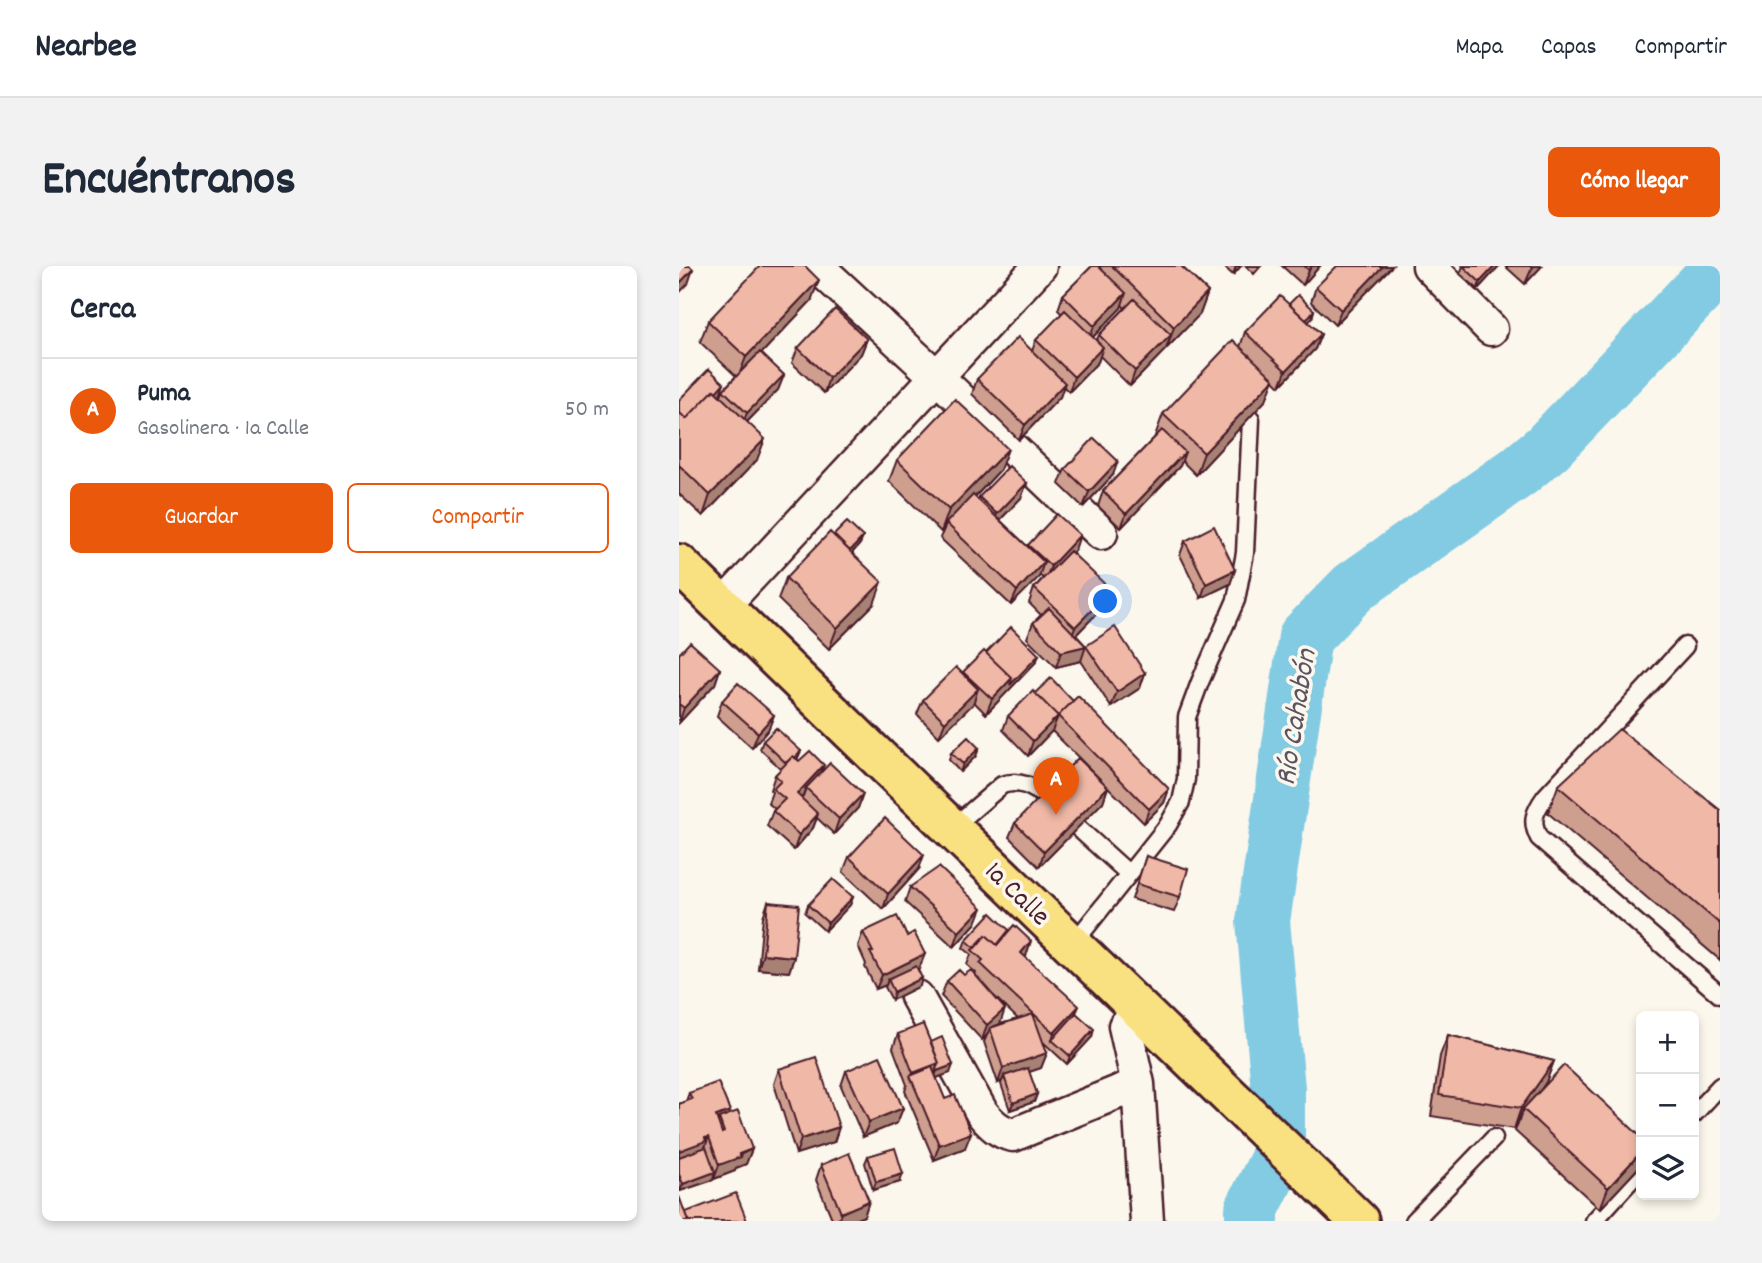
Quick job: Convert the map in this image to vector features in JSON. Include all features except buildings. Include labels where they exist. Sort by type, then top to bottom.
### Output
[{"type":"main road","name":"1a Calle","points":[[679,564],[1073,944],[1196,1079],[1337,1214]]},
{"type":"main road","name":"1a Calle","points":[[679,596],[1125,1026],[1196,1079]]},
{"type":"street","points":[[817,266],[1101,533]]},
{"type":"street","points":[[722,607],[1040,266]]},
{"type":"street","points":[[1429,266],[1490,329]]},
{"type":"street","points":[[916,997],[982,1113],[995,1128],[1004,1133],[1013,1135],[1138,1084]]},
{"type":"street","points":[[1125,1026],[1138,1084],[1147,1221]]},
{"type":"lane","points":[[1073,944],[1168,825],[1181,802],[1186,779],[1187,717],[1199,682],[1236,600],[1245,553],[1251,419]]},
{"type":"lane","points":[[1685,646],[1545,797],[1536,810],[1533,822],[1539,838],[1720,995]]},
{"type":"lane","points":[[951,828],[1009,782],[1027,784],[1047,798]]},
{"type":"lane","points":[[1077,827],[1129,874]]},
{"type":"lane","points":[[1699,1109],[1720,1086]]},
{"type":"lane","points":[[1415,1221],[1494,1138]]},
{"type":"lane","points":[[1594,1221],[1636,1175]]},
{"type":"waterway","name":"Río Cahabón","points":[[1252,1221],[1252,1209],[1278,1157],[1278,1089],[1263,921],[1305,637],[1354,587],[1518,472],[1547,448],[1720,267]]},
{"type":"place","name":"Puma","points":[[1056,815]]}]
